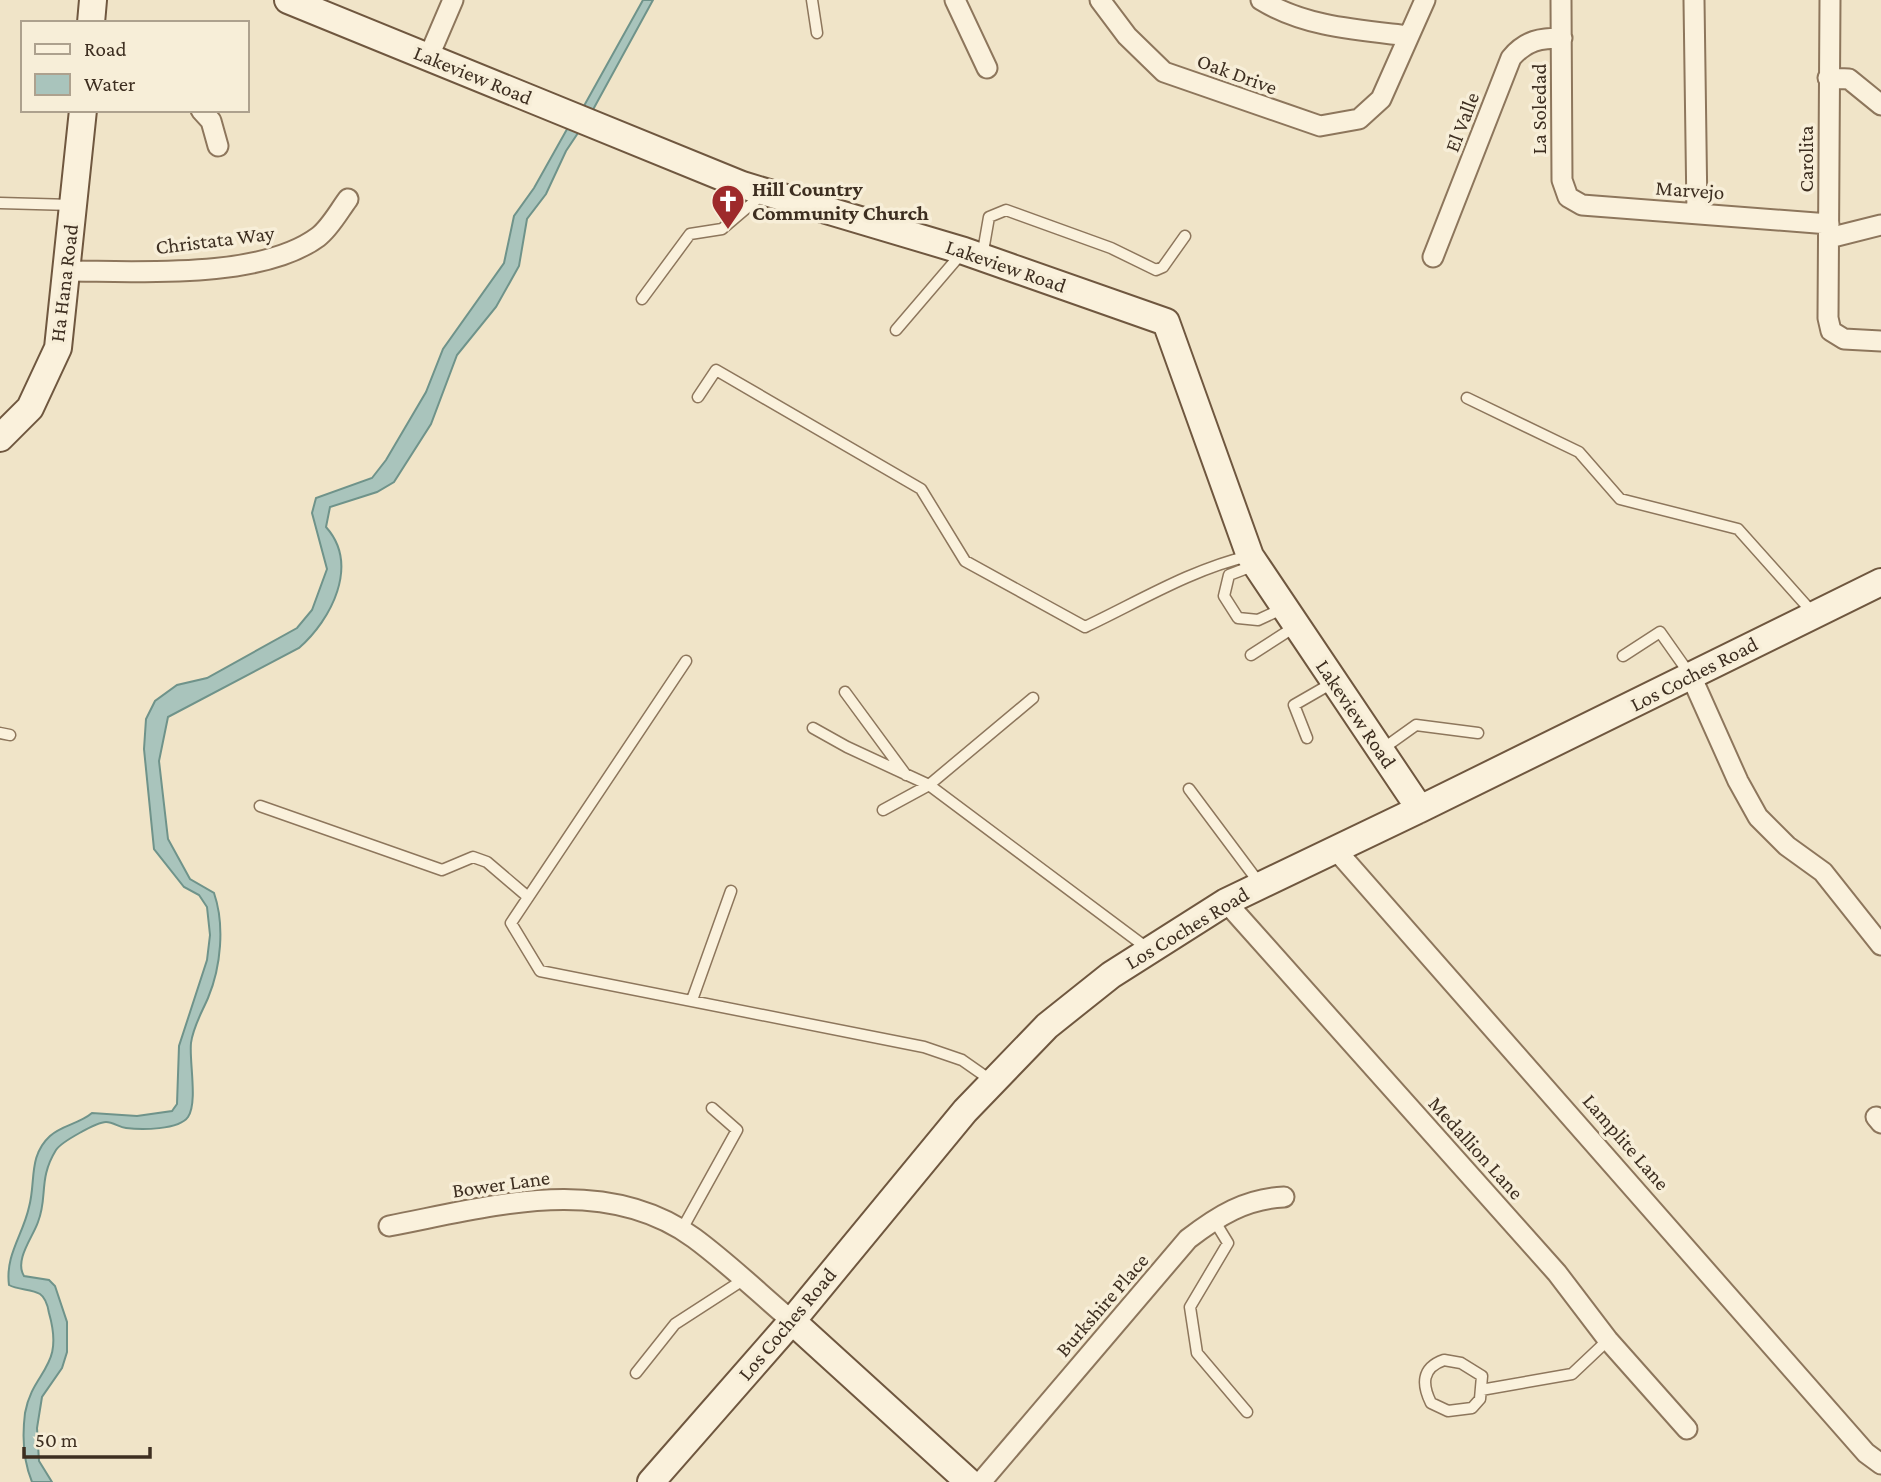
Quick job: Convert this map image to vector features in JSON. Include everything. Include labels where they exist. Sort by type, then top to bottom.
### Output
[{"type":"street","points":[[91,21],[93,0]]},
{"type":"street","name":"Lakeview Road","points":[[288,0],[765,192],[973,254],[1166,322],[1253,560],[1420,809]]},
{"type":"street","points":[[429,56],[453,0]]},
{"type":"street","points":[[955,0],[988,68]]},
{"type":"street","name":"Oak Drive","points":[[1100,0],[1127,36],[1164,72],[1320,126],[1359,119],[1381,99],[1409,36]]},
{"type":"street","points":[[1261,0],[1274,8],[1329,27],[1409,36],[1425,0]]},
{"type":"street","name":"La Soledad","points":[[1561,0],[1562,180]]},
{"type":"street","points":[[1694,0],[1698,212]]},
{"type":"street","name":"Carolita","points":[[1830,0],[1828,318],[1831,331],[1844,339],[1881,341]]},
{"type":"street","name":"El Valle","points":[[1433,257],[1511,58],[1520,47],[1540,38],[1562,38]]},
{"type":"street","points":[[1828,78],[1849,79],[1881,105]]},
{"type":"street","name":"Ha Hana Road","points":[[0,438],[30,408],[58,348],[83,112]]},
{"type":"street","points":[[203,112],[211,121],[218,146]]},
{"type":"street","name":"Marvejo","points":[[1562,180],[1569,197],[1582,205],[1698,212],[1829,231],[1881,225]]},
{"type":"street","name":"Christata Way","points":[[65,271],[183,271],[270,259],[294,252],[320,235],[348,199]]},
{"type":"street","name":"Los Coches Road","points":[[650,1482],[792,1321],[922,1161],[992,1081],[1074,1003],[1148,949],[1226,902],[1881,582]]},
{"type":"street","points":[[1691,676],[1738,781],[1758,817],[1787,846],[1823,872],[1881,945]]},
{"type":"street","name":"Lamplite Lane","points":[[1336,850],[1646,1199],[1866,1453],[1881,1464]]},
{"type":"street","name":"Medallion Lane","points":[[1226,902],[1557,1273],[1608,1340],[1687,1429]]},
{"type":"street","name":"Burkshire Place","points":[[981,1482],[1188,1240],[1214,1219],[1250,1202],[1284,1197]]},
{"type":"street","name":"Bower Lane","points":[[389,1226],[536,1199],[570,1198],[616,1203],[660,1219],[681,1231],[792,1321]]},
{"type":"street","points":[[792,1321],[969,1482]]},
{"type":"lane","points":[[812,0],[817,33]]},
{"type":"lane","points":[[642,299],[690,234],[722,229],[765,192]]},
{"type":"lane","points":[[0,203],[73,205]]},
{"type":"lane","points":[[897,330],[973,254],[989,217],[1006,210],[1111,248],[1156,270],[1163,267],[1185,236]]},
{"type":"lane","points":[[698,397],[716,370],[921,489],[965,561],[1085,627],[1226,561],[1253,560]]},
{"type":"lane","points":[[1466,398],[1579,452],[1620,499],[1738,529],[1813,614]]},
{"type":"lane","points":[[1253,560],[1229,575],[1224,596],[1238,618],[1258,620],[1290,616]]},
{"type":"lane","points":[[1251,655],[1290,616]]},
{"type":"lane","points":[[1623,656],[1660,632],[1691,676]]},
{"type":"lane","points":[[686,661],[511,923],[540,971],[924,1047],[962,1060],[992,1081]]},
{"type":"lane","points":[[1307,738],[1294,705],[1335,682]]},
{"type":"lane","points":[[845,692],[906,776]]},
{"type":"lane","points":[[883,810],[929,785],[1033,698]]},
{"type":"lane","points":[[1380,750],[1416,725],[1478,733]]},
{"type":"lane","points":[[813,728],[929,785],[1148,949]]},
{"type":"lane","points":[[1189,789],[1261,884]]},
{"type":"lane","points":[[260,806],[442,870],[473,857],[487,862],[528,897]]},
{"type":"lane","points":[[692,1000],[731,891]]},
{"type":"lane","points":[[681,1231],[737,1130],[712,1108]]},
{"type":"lane","points":[[1214,1219],[1228,1243],[1190,1307],[1197,1353],[1248,1412]]},
{"type":"lane","points":[[636,1373],[676,1324],[743,1280]]},
{"type":"lane","points":[[1481,1390],[1572,1374],[1608,1340]]},
{"type":"lane","points":[[1444,1360],[1461,1363],[1482,1376],[1481,1390],[1480,1399],[1472,1408],[1448,1411],[1431,1403],[1423,1387],[1427,1373],[1436,1362],[1444,1360]]},
{"type":"water","points":[[643,0],[653,0],[589,117],[580,113]]},
{"type":"water","points":[[571,122],[582,127],[566,151],[546,194],[527,219],[519,266],[496,307],[457,355],[431,424],[394,482],[377,492],[330,507],[326,527],[336,542],[341,558],[341,575],[331,607],[322,623],[299,648],[168,717],[159,761],[168,839],[190,879],[214,893],[220,919],[219,960],[208,998],[192,1037],[192,1102],[188,1117],[177,1124],[159,1128],[126,1128],[106,1122],[95,1125],[59,1146],[50,1160],[41,1213],[21,1263],[24,1276],[49,1280],[55,1286],[67,1322],[67,1352],[62,1368],[42,1397],[37,1428],[39,1461],[52,1482],[32,1482],[24,1448],[25,1413],[34,1387],[51,1358],[53,1332],[44,1298],[37,1292],[9,1285],[8,1274],[29,1207],[38,1152],[55,1132],[92,1113],[137,1116],[172,1111],[177,1104],[179,1046],[207,960],[210,935],[207,907],[199,895],[184,887],[154,849],[144,749],[146,719],[155,701],[177,685],[207,678],[297,628],[312,610],[327,569],[312,513],[316,498],[372,478],[386,460],[426,392],[443,349],[504,263],[514,216],[534,188]]},
{"type":"place","name":"Hill Country Community Church","points":[[728,231]]}]
